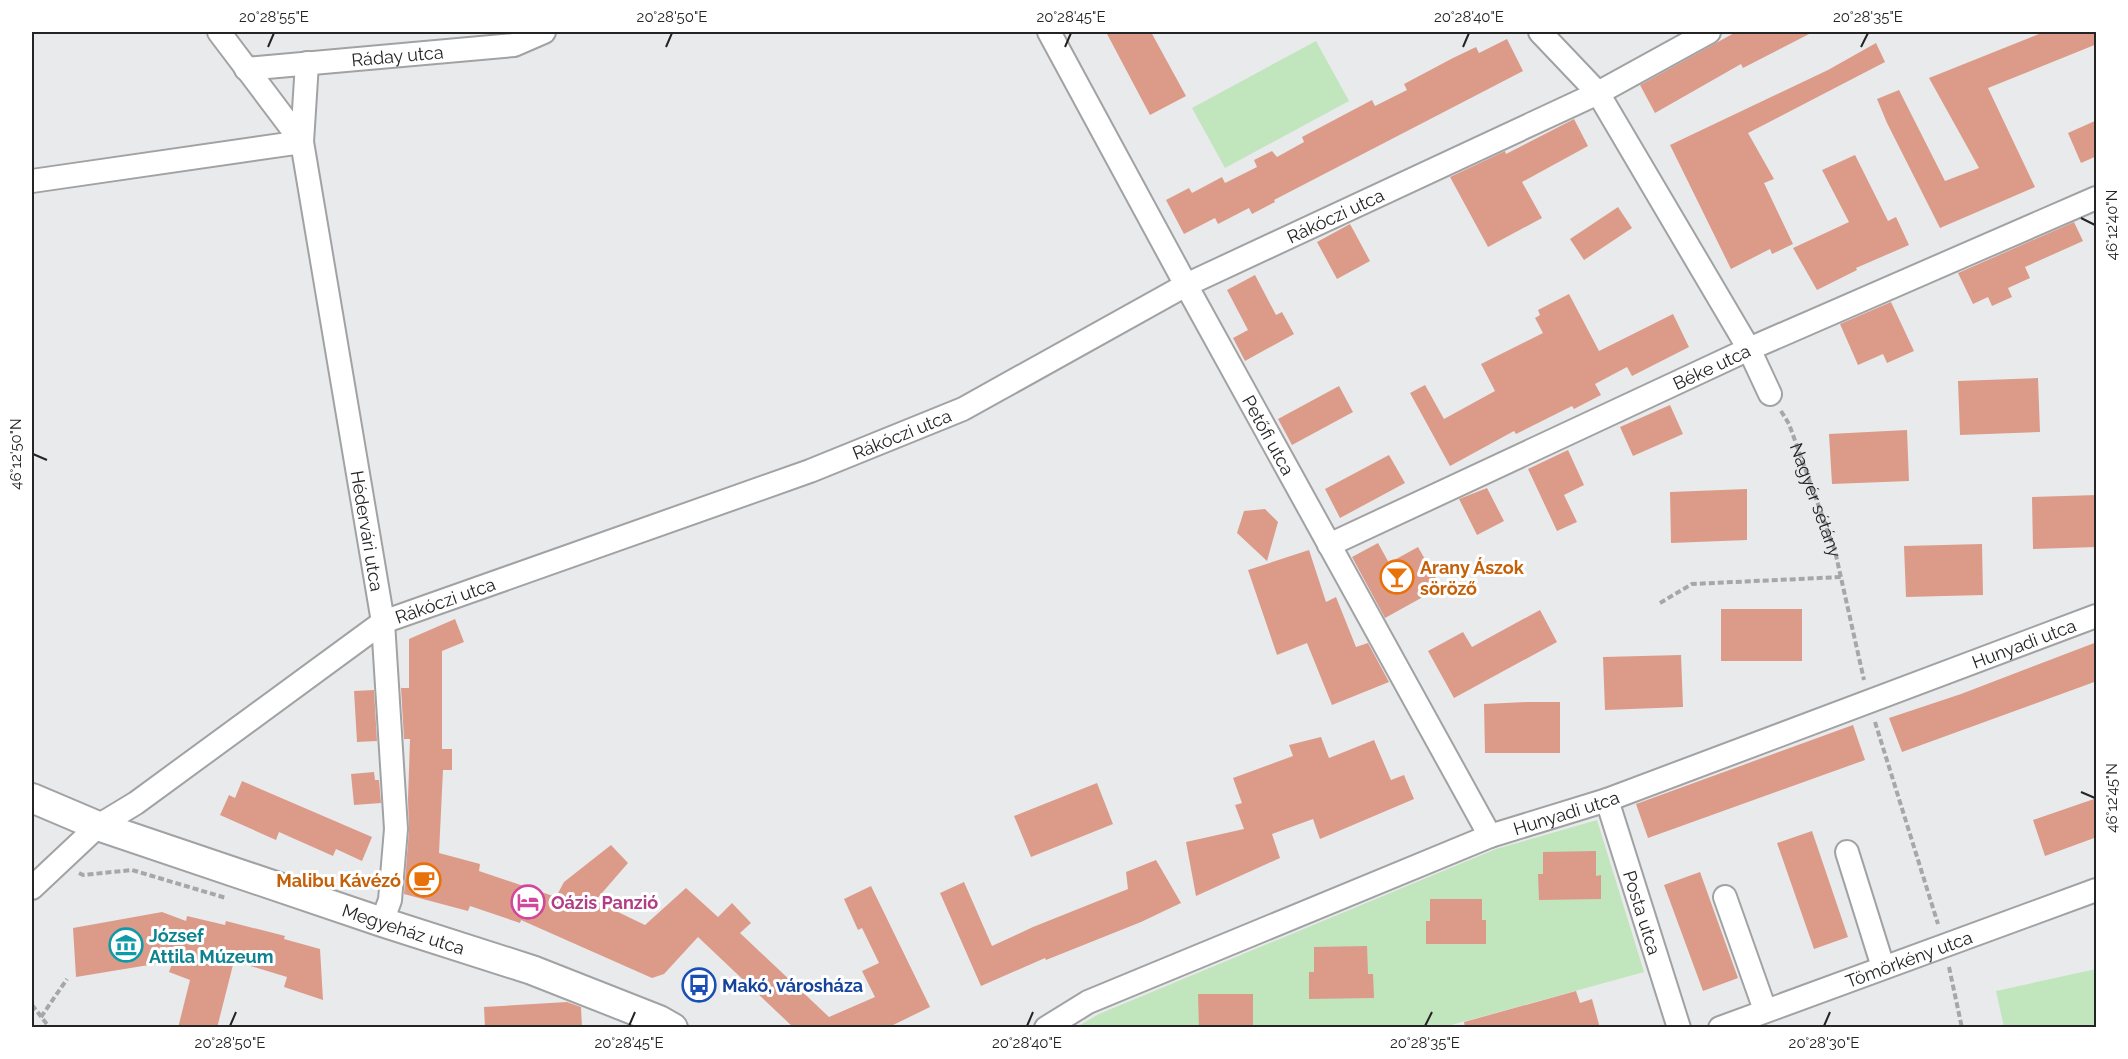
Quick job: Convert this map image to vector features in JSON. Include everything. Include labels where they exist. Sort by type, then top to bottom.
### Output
[{"type":"main road","name":"Megyeház utca","points":[[32,798],[99,826],[532,970],[659,1020],[673,1028]]},
{"type":"street","name":"Hédervári utca","points":[[219,32],[302,142]]},
{"type":"street","name":"Ráday utca","points":[[246,69],[514,45],[544,32]]},
{"type":"street","name":"Petőfi utca","points":[[1049,32],[1186,285],[1491,836]]},
{"type":"street","points":[[1540,32],[1598,93],[1749,349],[1770,394]]},
{"type":"street","name":"Rákóczi utca","points":[[32,888],[99,826],[136,803],[383,622],[810,471],[963,409],[1186,285],[1598,93],[1709,32]]},
{"type":"street","name":"Hédervári utca","points":[[307,63],[302,142],[383,622],[396,829],[390,900],[382,922]]},
{"type":"street","points":[[32,181],[302,142]]},
{"type":"street","name":"Béke utca","points":[[1329,545],[1749,349],[2097,198]]},
{"type":"street","name":"Hunyadi utca","points":[[1046,1028],[1088,1002],[1491,836],[1606,800],[2097,616]]},
{"type":"street","name":"Posta utca","points":[[1606,800],[1679,1028]]},
{"type":"street","points":[[1847,852],[1883,967]]},
{"type":"street","name":"Tömörkény utca","points":[[1720,1028],[1944,944],[2097,890]]},
{"type":"street","points":[[1725,897],[1765,1010]]},
{"type":"path","name":"Nagyér sétány","points":[[1770,394],[1789,424],[1835,551],[1869,700],[1944,944],[1962,1028]]},
{"type":"path","points":[[1660,603],[1692,585],[1841,577]]},
{"type":"path","points":[[41,1017],[67,979]]},
{"type":"path","points":[[32,1005],[50,1028]]},
{"type":"green space","points":[[1316,41],[1349,101],[1225,168],[1192,108]]},
{"type":"green space","points":[[1597,820],[1644,972],[1444,1027],[1075,1028],[1099,1014],[1496,849]]},
{"type":"green space","points":[[2096,969],[2096,1027],[2004,1027],[1996,991]]},
{"type":"building","points":[[1106,32],[1151,32],[1186,96],[1150,115]]},
{"type":"building","points":[[1736,32],[1813,32],[1743,68],[1741,64],[1655,113],[1640,85]]},
{"type":"building","points":[[2044,32],[2097,32],[2097,44],[1988,88],[2035,187],[1940,228],[1877,99],[1899,90],[1945,181],[1979,168],[1929,78]]},
{"type":"building","points":[[1507,39],[1523,71],[1274,200],[1275,202],[1252,214],[1249,208],[1218,224],[1215,218],[1184,234],[1166,200],[1189,188],[1192,193],[1222,177],[1225,183],[1257,167],[1254,160],[1272,151],[1277,157],[1304,142],[1302,137],[1372,100],[1375,106],[1407,90],[1404,84],[1453,58],[1476,47],[1479,53]]},
{"type":"building","points":[[1876,43],[1885,62],[1748,133],[1774,179],[1764,183],[1793,244],[1772,254],[1770,249],[1731,269],[1670,145],[1828,70]]},
{"type":"building","points":[[1574,119],[1588,146],[1522,182],[1542,218],[1488,247],[1450,177],[1505,151],[1506,154]]},
{"type":"building","points":[[2097,120],[2097,156],[2081,163],[2068,133]]},
{"type":"building","points":[[1855,155],[1888,221],[1896,217],[1909,245],[1856,268],[1857,270],[1817,290],[1793,248],[1849,222],[1822,170]]},
{"type":"building","points":[[1618,207],[1632,228],[1584,260],[1570,239]]},
{"type":"building","points":[[2074,222],[2083,241],[2025,267],[2030,278],[2008,288],[2012,297],[1992,306],[1988,297],[1973,304],[1958,273]]},
{"type":"building","points":[[1350,224],[1370,261],[1337,279],[1317,242]]},
{"type":"building","points":[[1255,275],[1276,315],[1282,312],[1294,334],[1245,361],[1233,338],[1248,330],[1227,290]]},
{"type":"building","points":[[1569,294],[1599,351],[1673,314],[1689,347],[1632,376],[1627,367],[1595,384],[1601,395],[1574,409],[1572,406],[1516,434],[1514,431],[1450,466],[1410,393],[1425,385],[1444,419],[1495,391],[1481,364],[1543,333],[1535,318],[1540,315],[1538,310]]},
{"type":"building","points":[[1891,302],[1914,351],[1887,363],[1883,354],[1858,365],[1840,324]]},
{"type":"building","points":[[2038,378],[2040,432],[1960,435],[1958,381]]},
{"type":"building","points":[[1339,386],[1353,412],[1292,445],[1278,419]]},
{"type":"building","points":[[1670,405],[1683,434],[1633,456],[1620,427]]},
{"type":"building","points":[[1907,430],[1909,481],[1832,484],[1829,434]]},
{"type":"building","points":[[1568,450],[1584,485],[1564,495],[1577,522],[1557,531],[1528,469]]},
{"type":"building","points":[[1389,455],[1405,483],[1340,518],[1325,489]]},
{"type":"building","points":[[1487,488],[1504,521],[1477,535],[1459,499]]},
{"type":"building","points":[[1747,489],[1747,540],[1671,543],[1670,492]]},
{"type":"building","points":[[2097,495],[2097,547],[2033,549],[2032,497]]},
{"type":"building","points":[[1265,509],[1278,522],[1267,561],[1237,533],[1244,511]]},
{"type":"building","name":"Arany Ászok söröző","points":[[1378,543],[1389,563],[1418,547],[1441,587],[1385,618],[1352,557]]},
{"type":"building","points":[[1982,544],[1983,595],[1906,597],[1904,546]]},
{"type":"building","points":[[1309,550],[1326,602],[1336,597],[1356,647],[1368,643],[1389,682],[1332,705],[1307,643],[1277,655],[1248,570]]},
{"type":"building","points":[[1721,609],[1802,609],[1802,661],[1721,661]]},
{"type":"building","points":[[1540,610],[1557,642],[1454,698],[1428,651],[1463,632],[1472,647]]},
{"type":"building","points":[[455,619],[464,642],[442,651],[442,749],[452,749],[452,770],[443,770],[439,853],[480,864],[479,871],[556,897],[564,882],[611,845],[628,863],[595,901],[645,925],[686,888],[718,917],[732,903],[751,923],[740,933],[829,1017],[875,997],[862,971],[879,963],[862,928],[858,930],[844,899],[871,886],[930,1007],[887,1028],[794,1028],[698,937],[664,974],[652,978],[521,920],[520,923],[470,906],[468,911],[404,894],[409,830],[410,739],[404,739],[401,688],[409,688],[409,639]]},
{"type":"building","points":[[2097,642],[2097,681],[1902,752],[1889,718],[1961,694]]},
{"type":"building","points":[[1681,655],[1683,707],[1605,710],[1603,657]]},
{"type":"building","points":[[374,690],[377,741],[357,742],[354,691]]},
{"type":"building","points":[[1560,702],[1560,753],[1485,753],[1484,704]]},
{"type":"building","points":[[1853,725],[1865,760],[1648,838],[1636,804]]},
{"type":"building","points":[[1321,737],[1329,758],[1374,740],[1391,780],[1404,775],[1414,799],[1320,839],[1313,819],[1272,834],[1280,858],[1196,896],[1186,842],[1244,829],[1235,805],[1242,803],[1233,778],[1293,756],[1289,745]]},
{"type":"building","points":[[374,772],[375,780],[379,780],[381,803],[354,805],[351,774]]},
{"type":"building","points":[[242,781],[372,837],[362,861],[336,849],[333,856],[279,832],[276,840],[220,815],[229,795],[235,798]]},
{"type":"building","points":[[1097,783],[1113,824],[1031,857],[1014,816]]},
{"type":"building","points":[[2097,798],[2097,837],[2045,856],[2033,820]]},
{"type":"building","points":[[1812,831],[1848,937],[1814,949],[1777,843]]},
{"type":"building","points":[[1596,851],[1596,876],[1601,875],[1601,899],[1539,900],[1538,874],[1543,874],[1543,852]]},
{"type":"building","points":[[1156,860],[1181,903],[1141,922],[1046,960],[1045,958],[981,986],[940,893],[964,882],[992,946],[1128,889],[1126,872]]},
{"type":"building","points":[[1700,872],[1738,978],[1703,991],[1664,885]]},
{"type":"building","points":[[1430,899],[1482,899],[1482,920],[1486,920],[1486,944],[1426,944],[1426,921],[1430,921]]},
{"type":"building","points":[[162,912],[186,921],[187,916],[225,925],[226,921],[285,936],[284,939],[320,949],[323,1000],[284,987],[287,977],[234,961],[217,1028],[178,1028],[190,980],[169,972],[173,961],[76,977],[73,928]]},
{"type":"building","points":[[1367,946],[1368,974],[1373,974],[1374,998],[1309,999],[1309,972],[1314,972],[1314,947]]},
{"type":"building","points":[[1576,991],[1580,1003],[1592,999],[1600,1028],[1465,1028],[1464,1022]]},
{"type":"building","points":[[1198,994],[1253,994],[1253,1028],[1199,1028]]},
{"type":"building","points":[[567,1002],[581,1007],[582,1028],[485,1028],[484,1007]]},
{"type":"place","name":"Arany Ászok söröző","points":[[1397,577]]},
{"type":"place","name":"Malibu Kávézó","points":[[424,880]]},
{"type":"place","name":"Oázis Panzió","points":[[528,902]]},
{"type":"place","name":"József Attila Múzeum","points":[[126,945]]},
{"type":"place","name":"Makó, városháza","points":[[699,985]]}]
